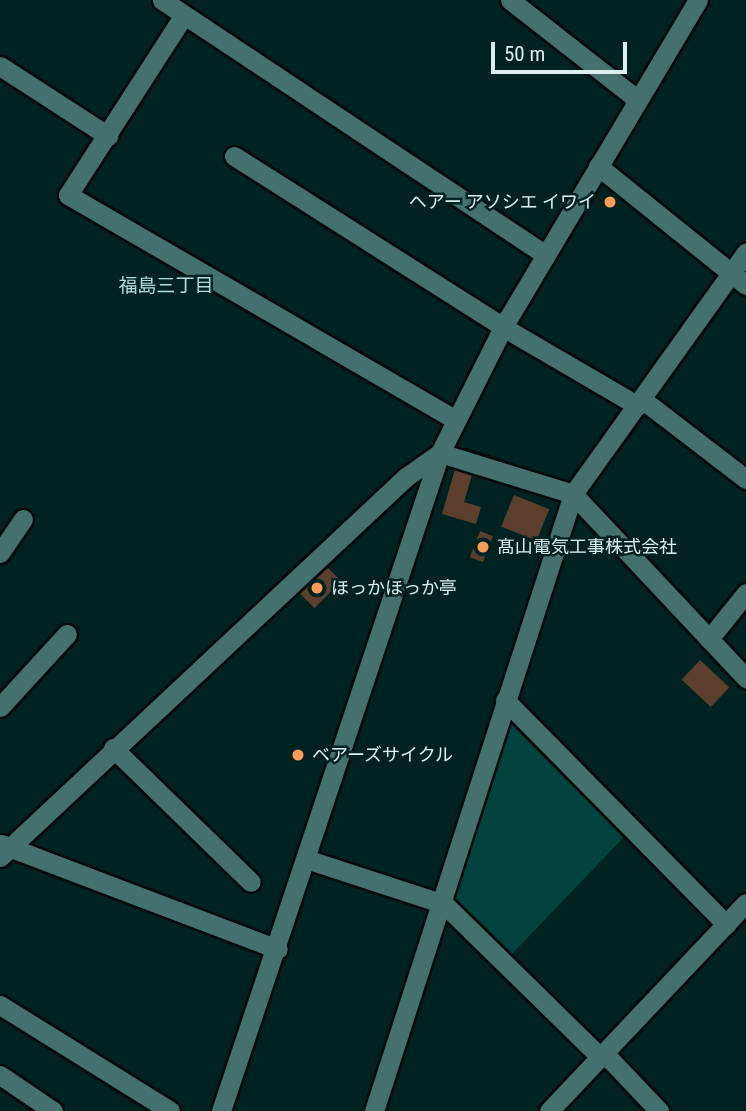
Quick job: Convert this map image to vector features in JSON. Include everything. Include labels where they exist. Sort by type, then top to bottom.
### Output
[{"type":"street","points":[[162,0],[544,254]]},
{"type":"street","points":[[510,0],[638,100]]},
{"type":"street","points":[[221,1111],[278,949],[440,453],[503,327],[544,254],[698,0]]},
{"type":"street","points":[[184,15],[68,195],[455,419]]},
{"type":"street","points":[[0,66],[108,136]]},
{"type":"street","points":[[234,156],[503,327],[640,403],[746,479]]},
{"type":"street","points":[[598,166],[738,279]]},
{"type":"street","points":[[374,1111],[444,905],[505,700],[573,494],[640,403],[738,279],[746,252]]},
{"type":"street","points":[[440,453],[573,494],[746,678]]},
{"type":"street","points":[[278,949],[3,850],[405,477],[440,453]]},
{"type":"street","points":[[0,553],[23,519]]},
{"type":"street","points":[[709,639],[746,593]]},
{"type":"street","points":[[0,707],[67,634]]},
{"type":"street","points":[[505,700],[726,924]]},
{"type":"street","points":[[113,748],[251,882]]},
{"type":"street","points":[[306,859],[444,905],[659,1111]]},
{"type":"street","points":[[550,1111],[746,904]]},
{"type":"street","points":[[0,1005],[170,1111]]},
{"type":"street","points":[[0,1075],[53,1111]]},
{"type":"shaded area","points":[[512,715],[626,835],[509,957],[453,902]]},
{"type":"building","points":[[456,466],[473,471],[464,502],[481,507],[476,524],[442,514]]},
{"type":"building","points":[[514,495],[549,509],[536,541],[501,527]]},
{"type":"building","name":"髙山電気工事株式会社","points":[[480,531],[493,536],[483,562],[470,557]]},
{"type":"building","points":[[325,565],[341,581],[314,608],[298,592]]},
{"type":"building","points":[[700,660],[729,687],[711,707],[682,680]]},
{"type":"waterway","points":[[465,450],[509,464]]},
{"type":"place","name":"ヘアー アソシエ イワイ","points":[[610,202]]},
{"type":"place","name":"髙山電気工事株式会社","points":[[483,547]]},
{"type":"place","name":"ほっかほっか亭","points":[[317,588]]},
{"type":"place","name":"ベアーズサイクル","points":[[298,755]]},
{"type":"district","name":"福島三丁目","points":[[166,286]]}]
